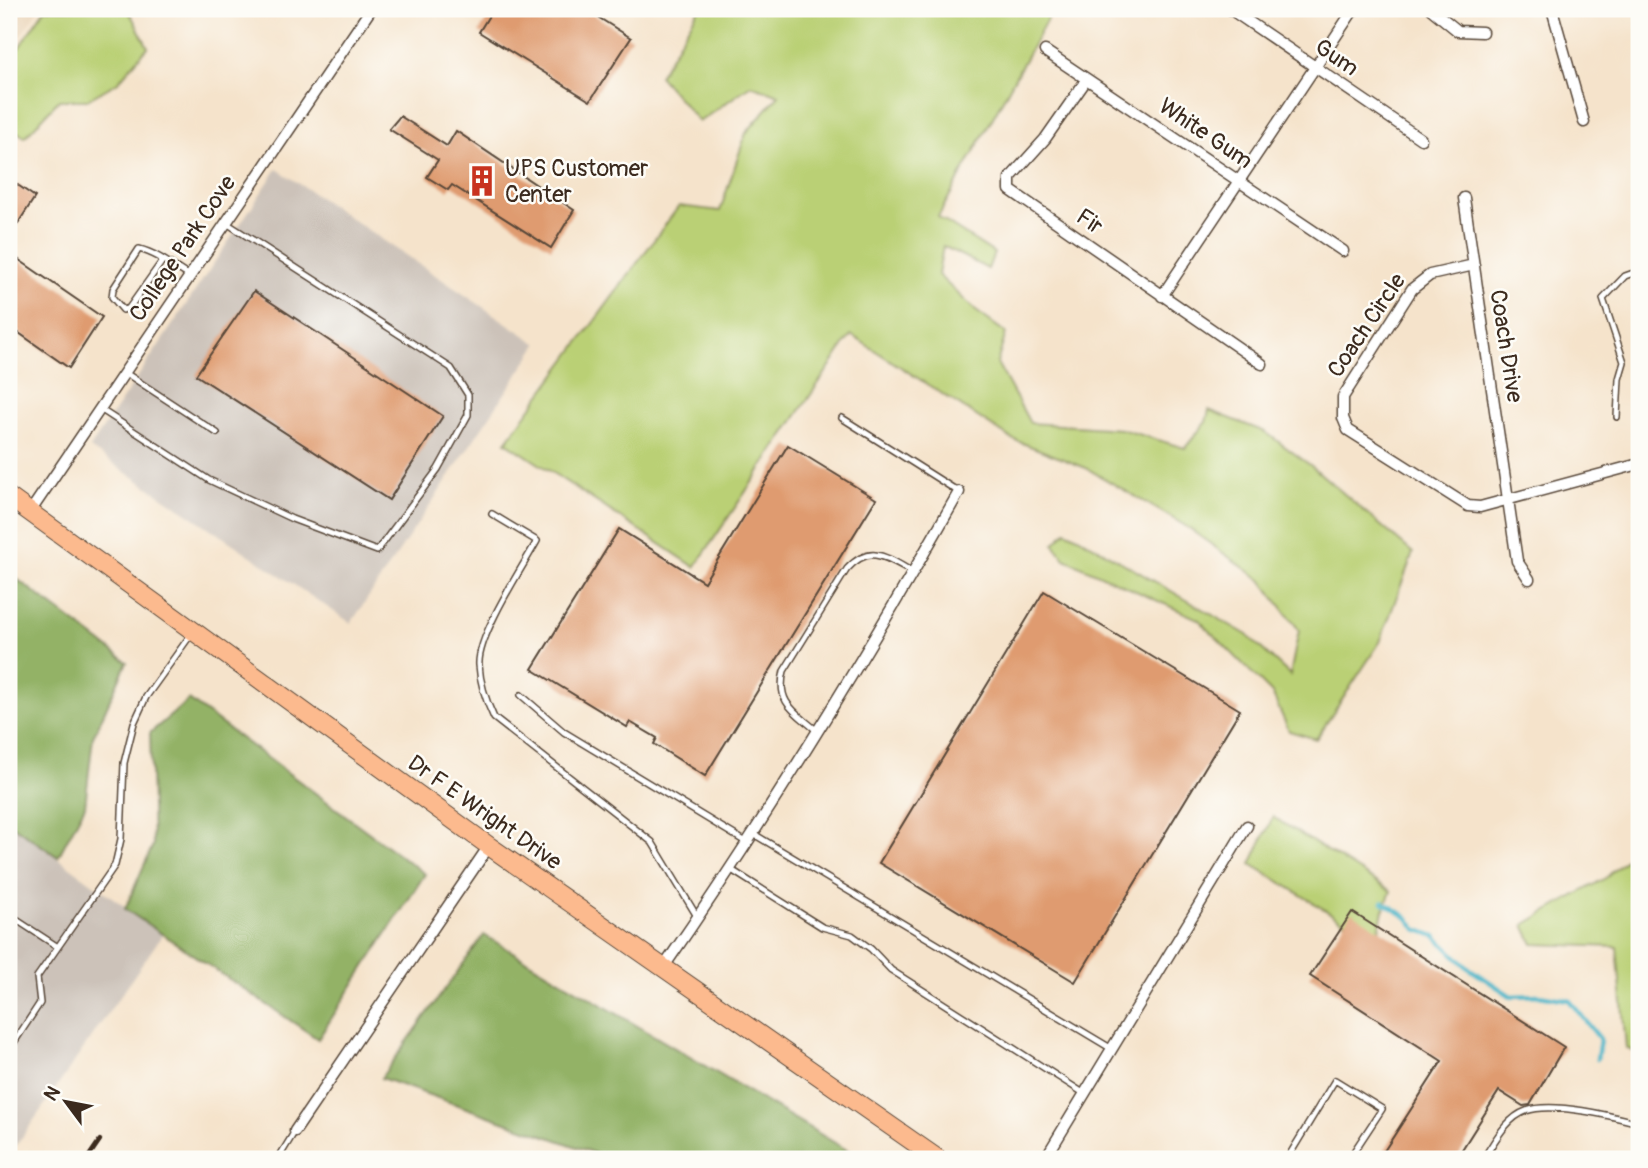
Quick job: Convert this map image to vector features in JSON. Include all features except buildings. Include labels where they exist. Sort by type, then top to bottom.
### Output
[{"type":"highway","name":"Dr F E Wright Drive","points":[[9,497],[192,633],[489,846],[938,1159]]},
{"type":"street","name":"College Park Cove","points":[[30,512],[371,9]]},
{"type":"street","name":"Gum","points":[[1230,9],[1420,139]]},
{"type":"street","points":[[1162,296],[1354,9]]},
{"type":"street","points":[[1431,9],[1458,31],[1482,32]]},
{"type":"street","points":[[1552,9],[1584,122]]},
{"type":"street","name":"White Gum","points":[[1045,51],[1343,251]]},
{"type":"street","name":"Fir","points":[[1087,79],[1060,120],[1010,178],[1010,190],[1262,364]]},
{"type":"street","name":"Coach Drive","points":[[1464,198],[1517,561],[1529,579]]},
{"type":"street","name":"Coach Circle","points":[[1474,265],[1420,279],[1350,383],[1341,408],[1348,430],[1457,502],[1480,507],[1509,500]]},
{"type":"street","points":[[1509,500],[1639,464]]},
{"type":"street","points":[[663,968],[730,869],[914,573],[959,492]]},
{"type":"street","points":[[1045,1159],[1247,826]]},
{"type":"street","points":[[295,1131],[489,846]]},
{"type":"lane","points":[[100,409],[209,480],[292,519],[377,551],[438,469],[468,415],[468,395],[451,368],[225,222]]},
{"type":"lane","points":[[163,260],[129,309],[123,310],[116,305],[111,297],[113,289],[139,249],[163,260],[189,275]]},
{"type":"lane","points":[[1617,417],[1619,379],[1624,362],[1603,299],[1625,276],[1639,271]]},
{"type":"lane","points":[[124,372],[217,433]]},
{"type":"lane","points":[[842,418],[959,492]]},
{"type":"lane","points":[[492,514],[537,541],[494,617],[478,663],[494,718],[652,842],[698,918]]},
{"type":"lane","points":[[816,730],[789,707],[780,688],[784,671],[847,569],[858,558],[869,554],[884,556],[914,573]]},
{"type":"lane","points":[[9,1050],[40,1003],[37,978],[115,865],[121,839],[124,763],[134,723],[146,697],[192,633]]},
{"type":"lane","points":[[521,695],[565,732],[1112,1049]]},
{"type":"lane","points":[[730,869],[821,927],[852,935],[871,949],[891,970],[1085,1094]]},
{"type":"lane","points":[[9,915],[58,947]]},
{"type":"lane","points":[[1287,1159],[1335,1080],[1382,1109],[1349,1159]]},
{"type":"lane","points":[[1483,1159],[1504,1129],[1526,1111],[1557,1109],[1639,1124]]},
{"type":"lane","points":[[278,1159],[295,1131]]},
{"type":"shaded area","points":[[9,9],[39,9],[9,52]]},
{"type":"shaded area","points":[[277,169],[538,344],[351,623],[90,448]]},
{"type":"shaded area","points":[[9,823],[163,934],[9,1156]]},
{"type":"green space","points":[[45,9],[128,9],[148,47],[118,82],[87,100],[59,100],[25,137],[9,127],[9,62]]},
{"type":"green space","points":[[699,9],[1042,9],[1050,14],[938,217],[994,253],[988,269],[943,246],[938,275],[976,311],[1006,333],[997,363],[1030,423],[1121,429],[1185,448],[1206,422],[1209,410],[1265,432],[1314,468],[1413,553],[1380,642],[1316,739],[1289,731],[1272,693],[1198,619],[1065,559],[1054,544],[1066,531],[1078,537],[1247,635],[1290,675],[1299,630],[1261,580],[1184,525],[1086,468],[1012,439],[851,335],[695,567],[506,442],[679,206],[720,211],[746,133],[779,95],[751,85],[699,122],[659,76]]},
{"type":"green space","points":[[9,573],[127,662],[93,737],[85,806],[58,857],[9,823]]},
{"type":"green space","points":[[189,700],[425,874],[318,1039],[125,909],[153,845],[150,733]]},
{"type":"green space","points":[[1273,817],[1391,891],[1382,915],[1377,942],[1251,864]]},
{"type":"green space","points":[[1639,847],[1639,1054],[1626,1048],[1617,947],[1533,944],[1524,925],[1607,877]]},
{"type":"green space","points":[[484,935],[862,1159],[611,1159],[381,1078]]},
{"type":"waterway","points":[[1383,902],[1407,917],[1416,929],[1435,936],[1467,967],[1511,996],[1539,995],[1569,1000],[1600,1039],[1597,1059]]},
{"type":"railway","points":[[87,1159],[100,1140]]},
{"type":"place","name":"UPS Customer Center","points":[[482,181]]}]
